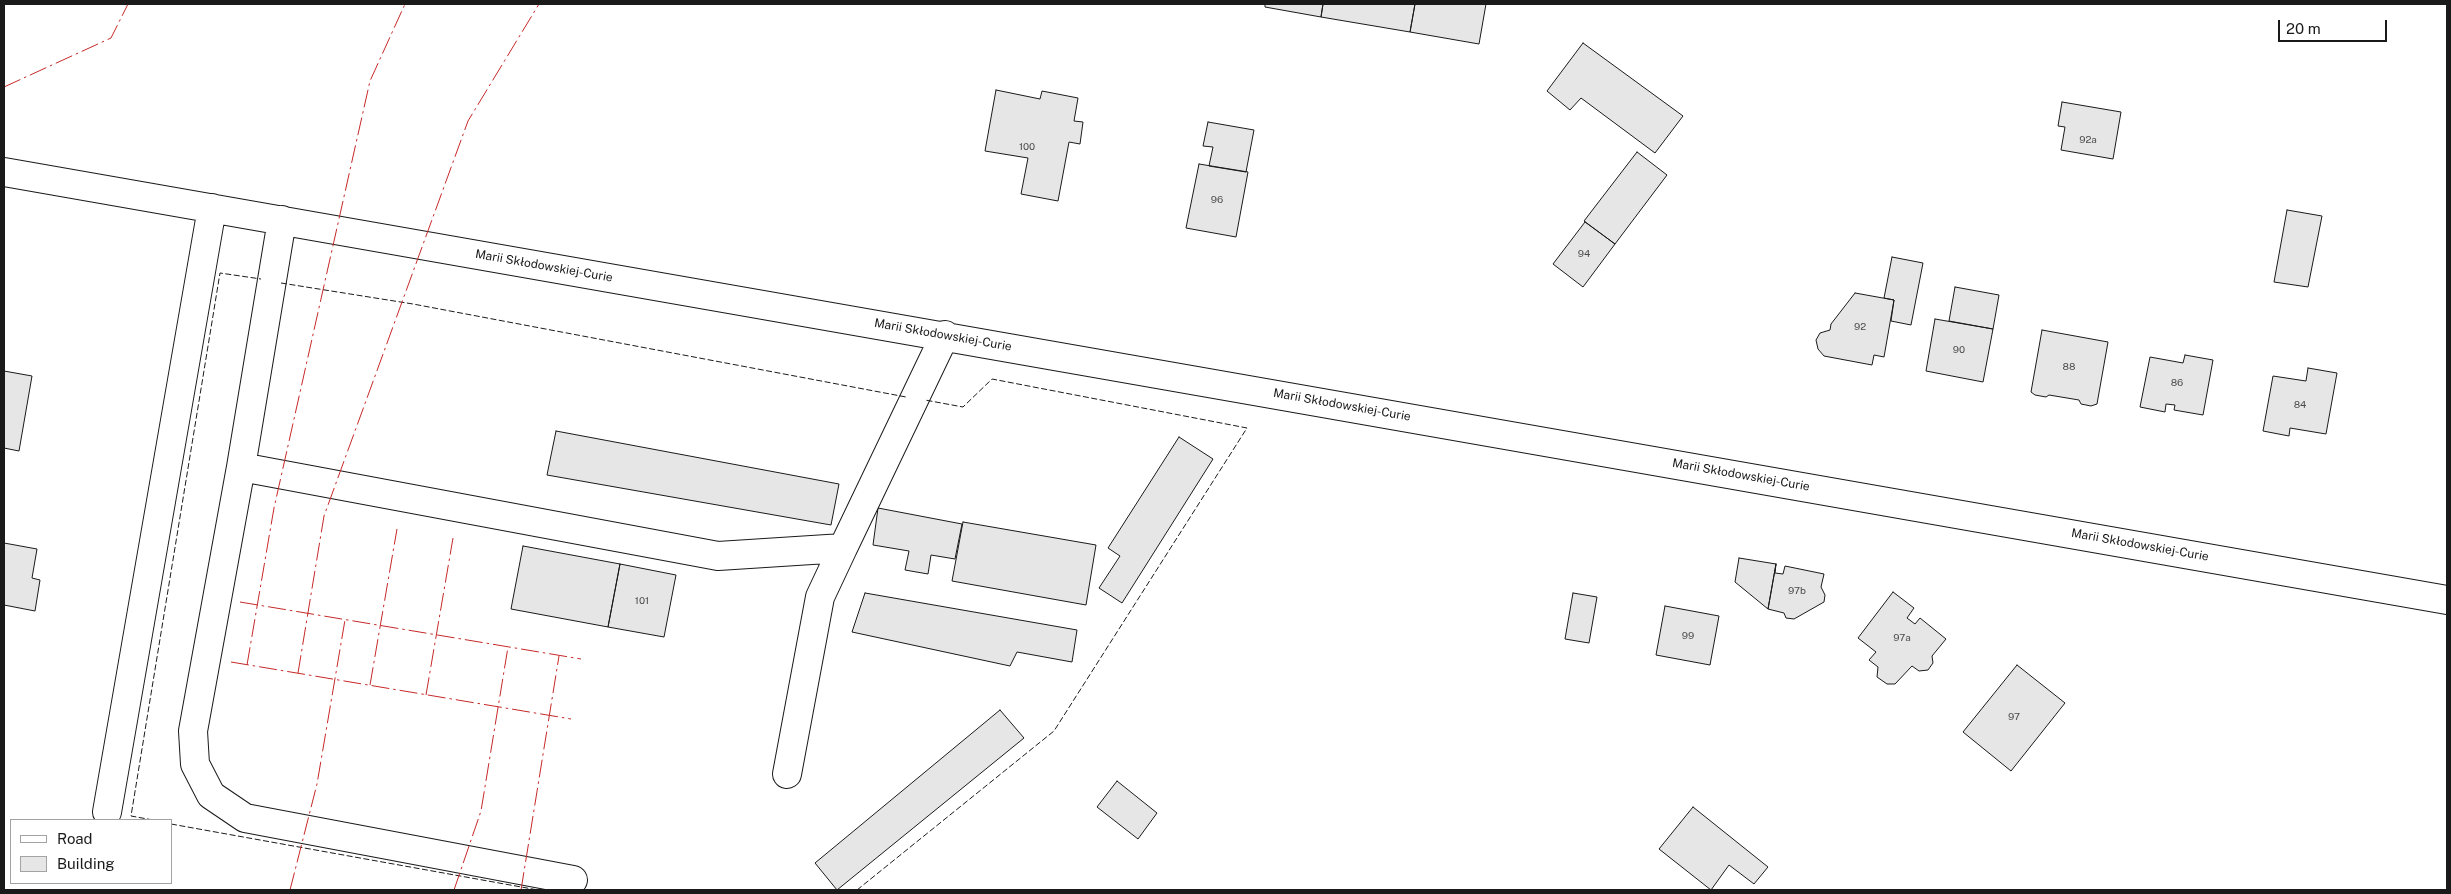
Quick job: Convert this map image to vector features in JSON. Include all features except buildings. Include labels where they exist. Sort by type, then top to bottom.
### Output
[{"type":"street","name":"Marii Skłodowskiej-Curie","points":[[4,172],[945,335],[2447,600]]},
{"type":"street","points":[[107,812],[224,210]]},
{"type":"street","points":[[282,220],[241,467],[193,731],[194,764],[211,795],[245,818],[573,880]]},
{"type":"street","points":[[787,774],[820,597],[945,335]]},
{"type":"street","points":[[241,467],[718,556],[843,548]]},
{"type":"fence","points":[[148,819],[131,816],[220,273],[261,279]]},
{"type":"fence","points":[[281,283],[413,304],[906,397]]},
{"type":"fence","points":[[857,890],[1054,731],[1247,428],[992,379],[963,407],[925,400]]},
{"type":"fence","points":[[172,824],[538,890]]},
{"type":"power","points":[[4,87],[111,38],[128,4]]},
{"type":"power","points":[[247,665],[274,508],[370,81],[405,4]]},
{"type":"power","points":[[298,673],[324,516],[468,121],[539,4]]},
{"type":"power","points":[[370,685],[397,529]]},
{"type":"power","points":[[426,695],[453,538]]},
{"type":"power","points":[[240,602],[581,659]]},
{"type":"power","points":[[290,890],[317,784],[345,620]]},
{"type":"power","points":[[454,890],[481,811],[508,647]]},
{"type":"power","points":[[521,890],[559,656]]},
{"type":"power","points":[[231,662],[571,719]]}]
